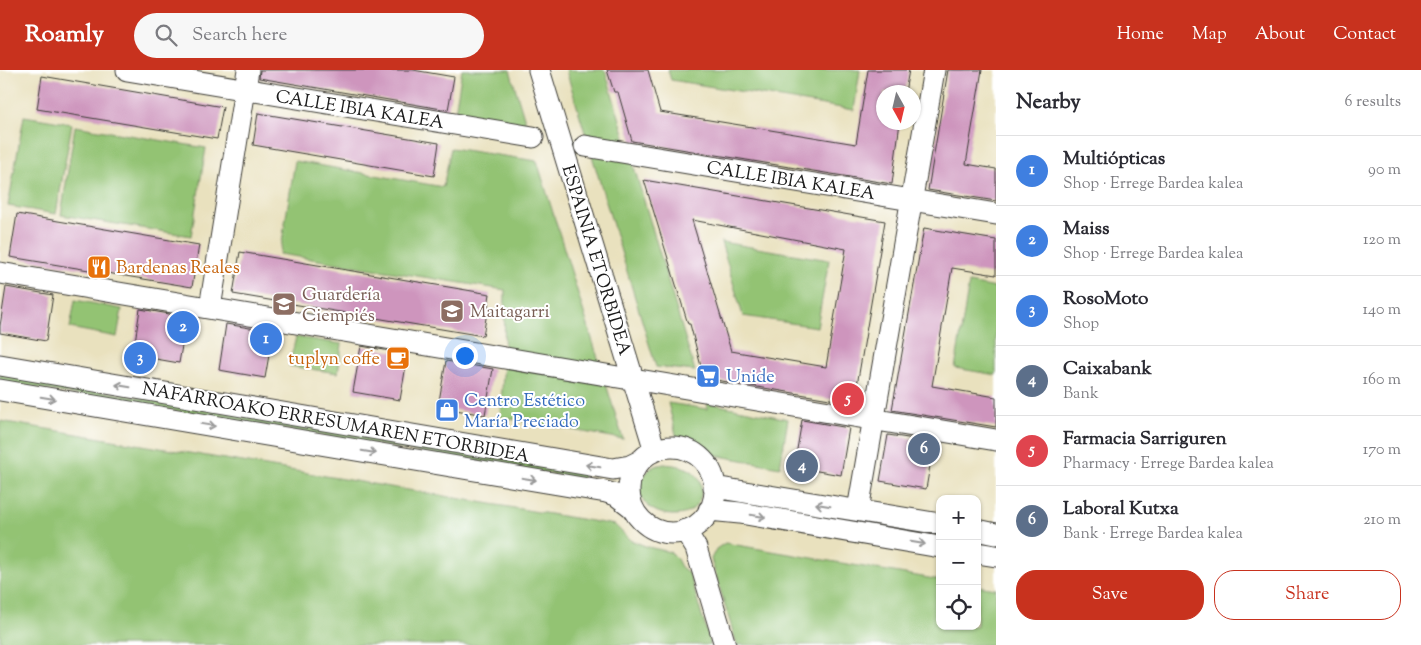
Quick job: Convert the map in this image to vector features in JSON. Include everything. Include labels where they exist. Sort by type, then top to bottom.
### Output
[{"type":"street","name":"CALLE IBIA KALEA","points":[[127,70],[246,80],[533,137]]},
{"type":"street","name":"ESPAINIA ETORBIDEA","points":[[538,70],[648,456]]},
{"type":"street","points":[[858,510],[934,70]]},
{"type":"street","points":[[210,308],[246,80]]},
{"type":"street","name":"CALLE IBIA KALEA","points":[[586,146],[996,214]]},
{"type":"street","points":[[0,273],[996,440]]},
{"type":"street","name":"NAFARROAKO ERRESUMAREN ETORBIDEA","points":[[0,365],[612,469],[630,466],[648,456]]},
{"type":"street","name":"NAFARROAKO ERRESUMAREN ETORBIDEA","points":[[0,390],[606,492],[621,498],[633,508]]},
{"type":"street","points":[[668,447],[681,448],[694,453],[704,462],[711,474],[714,487],[714,499],[703,519],[695,526],[671,533],[656,530],[644,523],[633,508],[628,488],[634,470],[648,456],[668,447]]},
{"type":"street","points":[[714,487],[936,523]]},
{"type":"street","points":[[709,510],[740,513],[936,546]]},
{"type":"street","points":[[685,530],[696,548],[725,645]]},
{"type":"street","points":[[981,531],[996,534]]},
{"type":"street","points":[[981,554],[996,556]]},
{"type":"green space","points":[[462,70],[510,70],[528,131],[454,118]]},
{"type":"green space","points":[[566,70],[605,70],[695,371],[656,367]]},
{"type":"green space","points":[[668,70],[860,70],[854,110],[671,80]]},
{"type":"green space","points":[[24,116],[72,124],[56,214],[8,206]]},
{"type":"green space","points":[[75,126],[206,148],[191,236],[61,215]]},
{"type":"green space","points":[[451,148],[537,161],[623,439],[500,417],[504,362],[505,290],[280,254],[295,161],[443,187]]},
{"type":"green space","points":[[721,242],[829,260],[817,327],[743,316]]},
{"type":"green space","points":[[969,283],[996,288],[996,375],[955,368]]},
{"type":"green space","points":[[75,300],[122,309],[117,337],[70,328]]},
{"type":"green space","points":[[296,337],[342,344],[338,373],[289,366]]},
{"type":"green space","points":[[0,374],[584,473],[583,479],[0,382]]},
{"type":"green space","points":[[668,403],[707,409],[708,403],[788,419],[780,467],[708,454],[695,446],[678,442]]},
{"type":"green space","points":[[0,421],[615,525],[630,540],[648,547],[670,552],[677,559],[681,567],[689,573],[711,645],[0,645]]},
{"type":"green space","points":[[664,464],[687,468],[693,472],[700,482],[701,493],[698,503],[688,512],[672,515],[657,512],[642,499],[640,486],[644,476],[652,468]]},
{"type":"green space","points":[[725,543],[936,579],[936,630],[981,630],[981,587],[996,589],[996,645],[737,645],[711,559],[716,549]]},
{"type":"building","points":[[260,70],[413,70],[454,77],[448,110],[259,78]]},
{"type":"building","points":[[607,70],[648,70],[660,112],[856,144],[868,70],[909,70],[906,85],[876,85],[876,130],[899,130],[892,184],[632,141],[618,92],[614,92]]},
{"type":"building","points":[[948,70],[982,70],[966,164],[996,169],[996,201],[928,190]]},
{"type":"building","points":[[42,76],[223,107],[217,139],[37,109]]},
{"type":"building","points":[[258,113],[439,143],[434,176],[253,145]]},
{"type":"building","points":[[644,180],[885,221],[854,403],[704,378],[690,324],[688,324]],"holes":[[[692,220],[846,249],[826,367],[731,351]]]},
{"type":"building","points":[[17,214],[199,245],[192,287],[10,257]]},
{"type":"building","points":[[924,228],[996,240],[996,275],[952,268],[932,386],[996,397],[996,427],[892,410]]},
{"type":"building","points":[[240,252],[490,294],[483,336],[233,294]]},
{"type":"building","points":[[6,287],[53,295],[46,341],[0,333]]},
{"type":"building","points":[[140,309],[187,317],[179,363],[133,355]]},
{"type":"building","points":[[226,324],[273,332],[265,378],[219,370]]},
{"type":"building","points":[[361,346],[408,354],[400,400],[353,392]]},
{"type":"building","points":[[446,361],[493,369],[485,415],[438,407]]},
{"type":"building","points":[[802,420],[849,428],[841,475],[794,467]]},
{"type":"building","points":[[888,435],[934,442],[926,489],[880,481]]},
{"type":"place","name":"Bardenas Reales","points":[[99,267]]},
{"type":"place","name":"Guardería Ciempiés","points":[[284,304]]},
{"type":"place","name":"Maitagarri","points":[[452,311]]},
{"type":"place","name":"Maiss","points":[[183,327]]},
{"type":"place","name":"Multiópticas","points":[[266,339]]},
{"type":"place","name":"RosoMoto","points":[[140,358]]},
{"type":"place","name":"tuplyn coffe","points":[[398,358]]},
{"type":"place","name":"Unide","points":[[708,376]]},
{"type":"place","name":"Farmacia Sarriguren","points":[[848,399]]},
{"type":"place","name":"Centro Estético María Preciado","points":[[447,410]]},
{"type":"place","name":"Laboral Kutxa","points":[[924,449]]},
{"type":"place","name":"Caixabank","points":[[802,466]]}]
